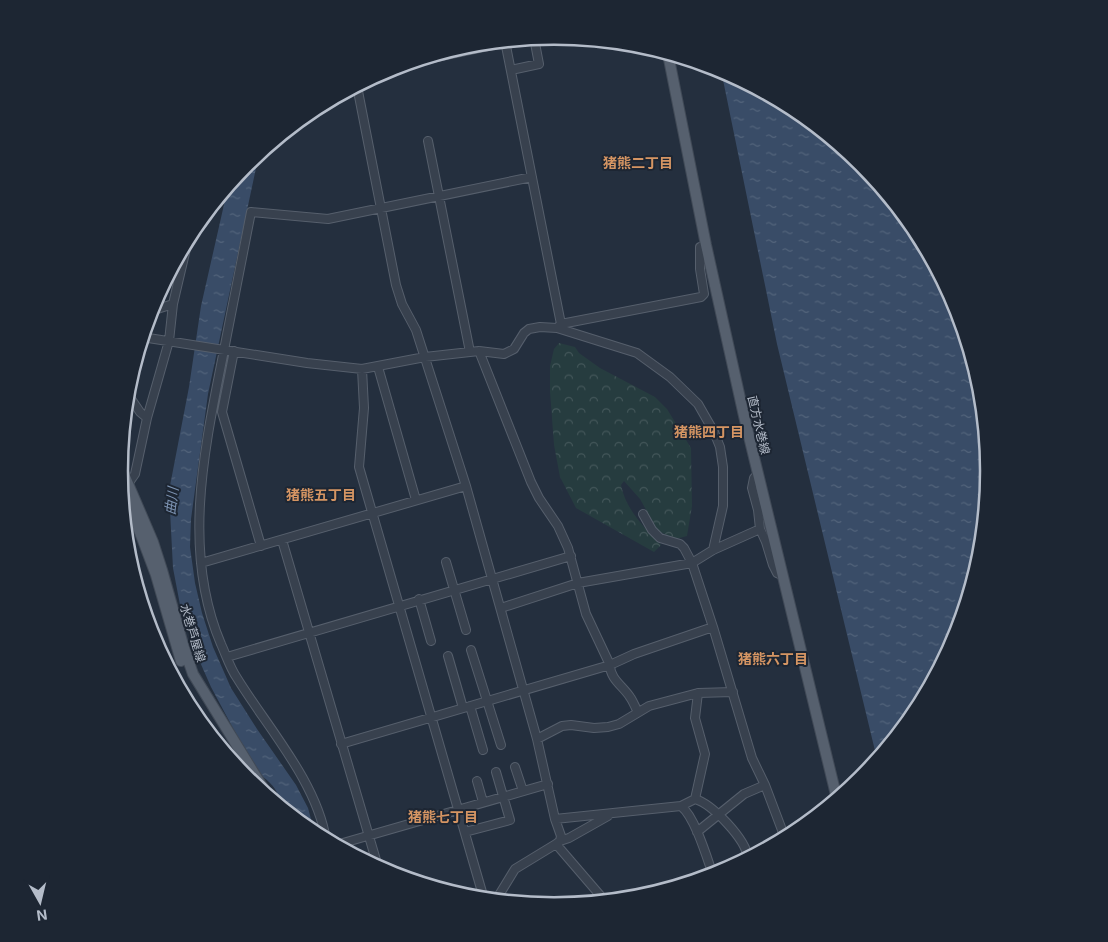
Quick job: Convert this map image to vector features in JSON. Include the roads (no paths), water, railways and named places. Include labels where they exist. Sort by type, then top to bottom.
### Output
[{"type":"main road","name":"直方水巻線","points":[[670,62],[706,245],[758,475],[835,791]]},
{"type":"main road","name":"水巻芦屋線","points":[[129,495],[153,542],[193,674],[236,754]]},
{"type":"street","points":[[510,70],[539,64],[535,46]]},
{"type":"street","points":[[506,48],[559,326]]},
{"type":"street","points":[[358,93],[396,285],[402,304],[416,330],[466,486],[537,739],[555,819],[561,836],[558,842]]},
{"type":"street","points":[[428,142],[470,352]]},
{"type":"street","points":[[324,830],[311,793],[235,676],[212,619],[201,564],[198,538],[199,513],[211,413],[251,212],[328,219],[532,177]]},
{"type":"street","points":[[150,338],[307,363],[362,369],[425,357],[479,351],[504,354],[514,349],[524,333],[529,329],[540,326],[559,326],[701,297],[704,294],[700,269],[700,247],[706,245]]},
{"type":"street","points":[[128,481],[135,474],[146,418],[169,341],[172,304],[182,264]]},
{"type":"street","points":[[160,307],[172,304]]},
{"type":"street","points":[[559,326],[637,353],[670,377],[698,404],[720,446],[723,467],[723,506],[713,550]]},
{"type":"street","points":[[234,351],[222,412],[261,546]]},
{"type":"street","points":[[479,351],[531,482],[539,498],[558,526],[570,556],[586,614],[610,666],[610,671],[619,685],[629,695],[638,712]]},
{"type":"street","points":[[378,366],[416,500]]},
{"type":"street","points":[[362,369],[364,408],[359,467],[482,891]]},
{"type":"street","points":[[134,403],[146,418]]},
{"type":"street","points":[[758,475],[754,478],[752,488],[758,510],[760,530],[777,574],[782,575]]},
{"type":"street","points":[[201,564],[466,486]]},
{"type":"street","points":[[643,514],[652,530],[660,538],[680,544],[692,563],[752,758],[765,785],[782,831]]},
{"type":"street","points":[[501,608],[578,584],[692,563],[713,550],[760,530]]},
{"type":"street","points":[[282,540],[375,857]]},
{"type":"street","points":[[227,656],[570,556]]},
{"type":"street","points":[[446,562],[466,630]]},
{"type":"street","points":[[419,599],[431,641]]},
{"type":"street","points":[[341,744],[610,666],[634,654],[713,628]]},
{"type":"street","points":[[472,650],[500,744]]},
{"type":"street","points":[[448,656],[483,750]]},
{"type":"street","points":[[537,739],[562,726],[571,725],[588,728],[608,727],[619,724],[649,706],[698,693],[733,692]]},
{"type":"street","points":[[695,799],[705,754],[695,718],[698,693]]},
{"type":"street","points":[[515,767],[522,791]]},
{"type":"street","points":[[465,832],[510,820],[496,772]]},
{"type":"street","points":[[477,781],[483,802]]},
{"type":"street","points":[[345,842],[548,784]]},
{"type":"street","points":[[697,832],[744,794],[765,785]]},
{"type":"street","points":[[555,819],[681,806],[695,799],[702,801],[727,823],[748,850]]},
{"type":"street","points":[[681,806],[686,810],[697,832],[710,867]]},
{"type":"street","points":[[500,893],[515,869],[558,842],[569,838],[612,814]]},
{"type":"street","points":[[584,817],[587,820],[588,828]]},
{"type":"street","points":[[558,842],[600,894]]},
{"type":"water","points":[[723,80],[767,102],[813,133],[855,170],[892,212],[923,258],[948,308],[972,388],[979,443],[979,499],[972,554],[965,581],[948,634],[923,684],[908,708],[875,751],[777,344]]},
{"type":"water","name":"曲川","points":[[256,167],[208,394],[191,519],[190,547],[195,583],[202,613],[213,647],[231,688],[296,785],[308,808],[312,821],[277,795],[273,786],[257,773],[211,687],[196,653],[181,610],[173,568],[169,491],[189,387],[201,306],[225,201]]},
{"type":"district","name":"猪熊二丁目","points":[[638,162]]},
{"type":"district","name":"猪熊四丁目","points":[[709,431]]},
{"type":"district","name":"猪熊五丁目","points":[[321,494]]},
{"type":"district","name":"猪熊六丁目","points":[[773,658]]},
{"type":"district","name":"猪熊七丁目","points":[[443,816]]}]
